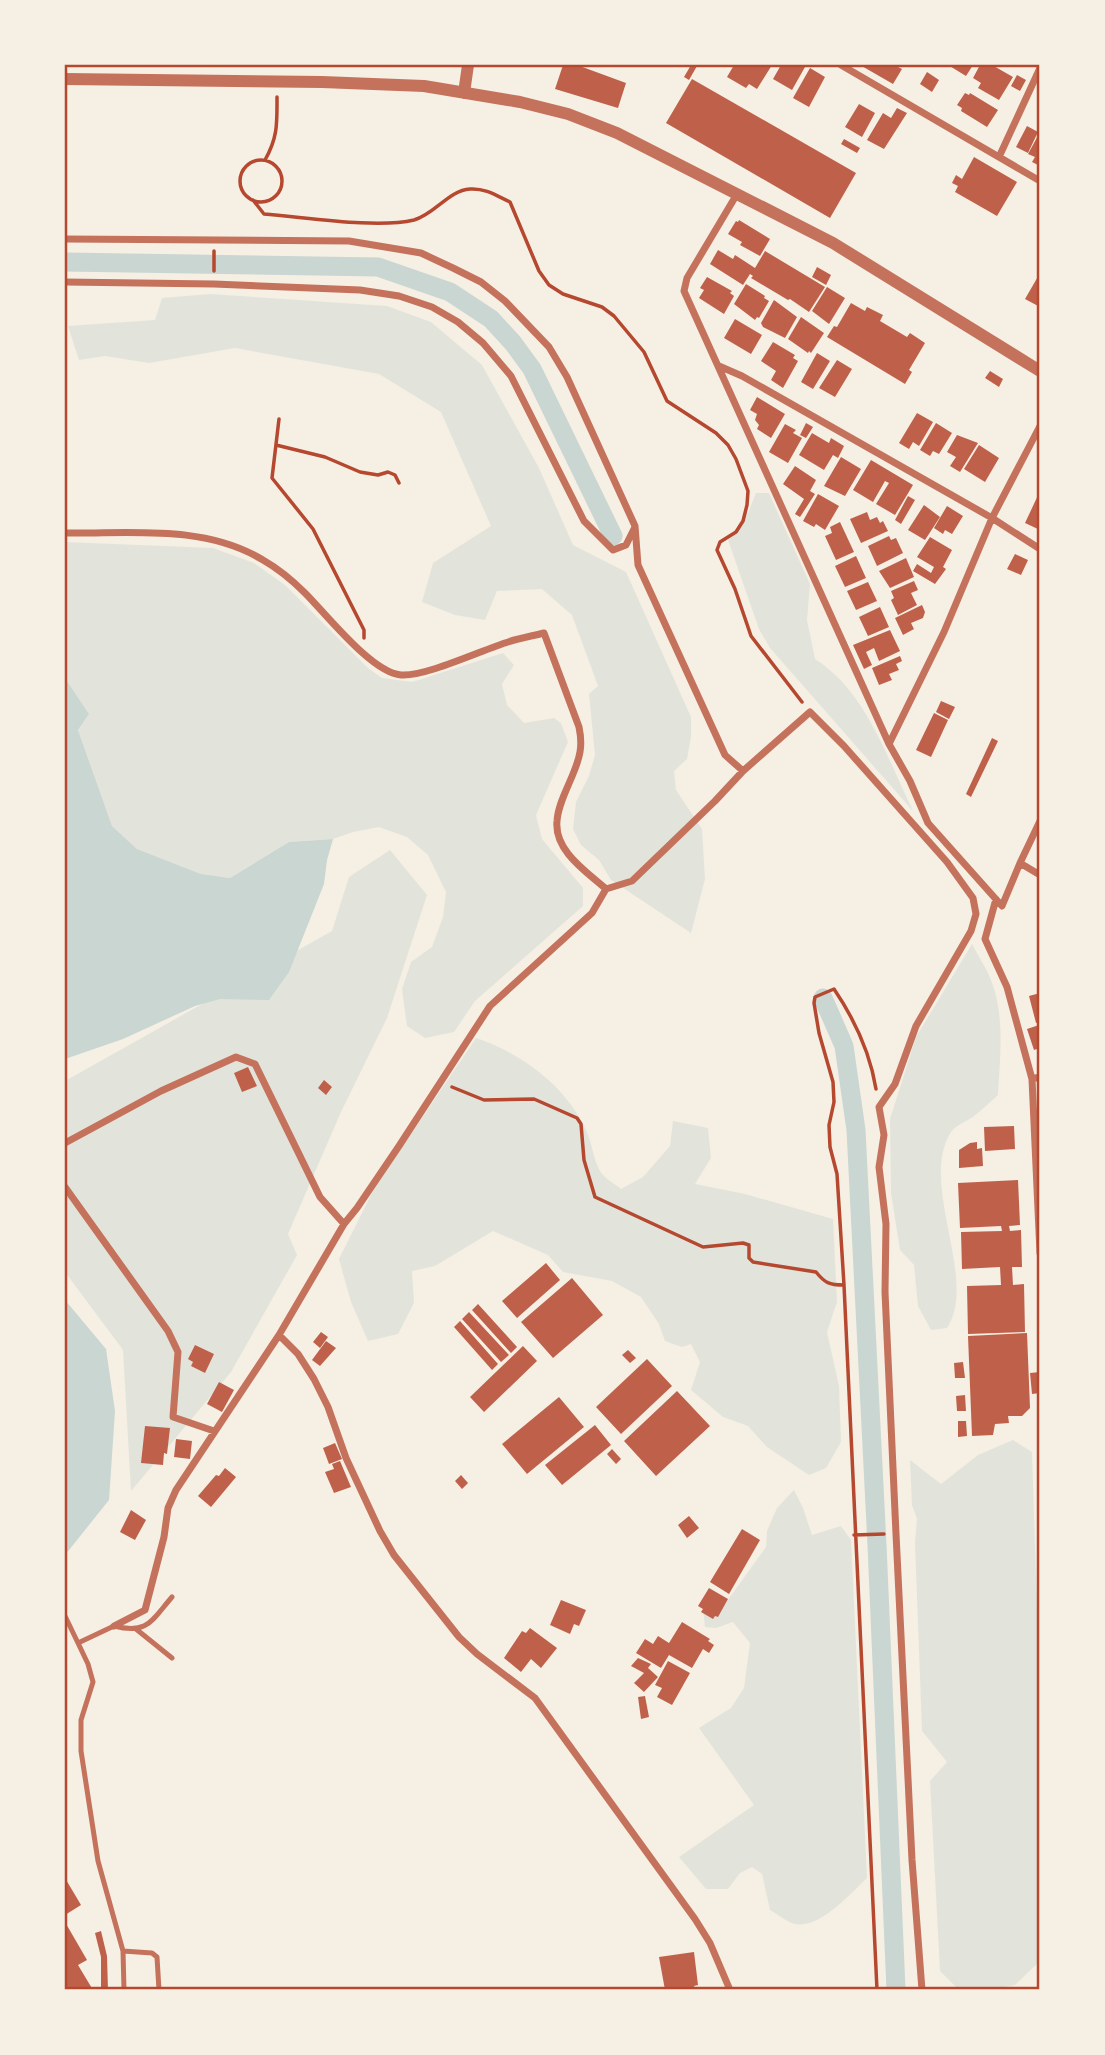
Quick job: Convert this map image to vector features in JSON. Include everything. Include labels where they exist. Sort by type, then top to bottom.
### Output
[{"type":"street","points":[[464,93],[468,65]]},
{"type":"street","points":[[841,65],[1040,181]]},
{"type":"street","points":[[999,157],[1040,68]]},
{"type":"street","points":[[65,79],[424,86],[520,102],[568,114],[617,133],[833,243],[1040,371]]},
{"type":"street","points":[[737,194],[687,278],[684,290],[889,744],[911,781],[928,823],[1002,906],[1040,821]]},
{"type":"street","points":[[65,239],[349,242],[387,246],[421,253],[481,282],[506,301],[549,347],[567,377],[635,526],[638,565],[725,755],[743,771]]},
{"type":"street","points":[[65,282],[360,290],[432,307],[458,322],[483,343],[511,376],[584,521],[613,550],[626,545],[635,526]]},
{"type":"street","points":[[718,366],[742,376],[992,517],[1040,549]]},
{"type":"street","points":[[889,744],[944,632],[992,517],[1040,426]]},
{"type":"street","points":[[65,533],[189,534],[224,541],[264,560],[303,591],[364,654],[381,668],[400,676],[421,673],[510,641],[544,634],[582,743],[581,753],[559,809],[556,823],[558,836],[576,862],[606,889]]},
{"type":"street","points":[[114,1626],[145,1610],[164,1536],[168,1507],[176,1490],[279,1335],[344,1224],[490,1006],[592,913],[606,889],[632,881],[743,771],[810,712],[844,746],[947,862],[973,898],[976,914],[971,931],[916,1026],[895,1084],[879,1107],[884,1135],[879,1167],[886,1224],[885,1292],[896,1534],[912,1860],[922,1990]]},
{"type":"street","points":[[1020,863],[1040,875]]},
{"type":"street","points":[[996,900],[985,939],[1007,987],[1036,1078],[1040,1253]]},
{"type":"street","points":[[65,1143],[161,1091],[236,1057],[255,1064],[320,1197],[344,1224]]},
{"type":"street","points":[[65,1186],[176,1345],[178,1359],[173,1417],[214,1432]]},
{"type":"street","points":[[279,1335],[298,1354],[314,1379],[352,1471],[394,1555],[459,1637],[535,1698],[695,1919],[710,1943],[730,1990]]},
{"type":"lane","points":[[78,1643],[114,1626],[131,1630],[143,1628],[172,1597]]},
{"type":"lane","points":[[65,1616],[89,1664],[93,1682],[81,1720],[81,1751],[97,1861],[123,1951],[124,1990]]},
{"type":"lane","points":[[136,1629],[172,1658]]},
{"type":"lane","points":[[123,1951],[152,1953],[157,1957],[159,1990]]},
{"type":"path","points":[[265,160],[277,131],[278,97]]},
{"type":"path","points":[[253,200],[269,200],[280,188],[282,180],[278,169],[265,160],[252,162],[241,173],[242,189],[264,214],[380,223],[411,220],[424,217],[466,189],[484,189],[510,202],[538,271],[549,285],[563,294],[602,307],[614,316],[644,352],[667,401],[716,433],[736,459],[748,491],[747,505],[743,521],[736,532],[720,542],[717,550],[735,589],[751,636],[810,712]]},
{"type":"path","points":[[214,242],[214,284]]},
{"type":"path","points":[[279,419],[272,478],[313,529],[331,561],[364,631],[364,654]]},
{"type":"path","points":[[276,445],[325,457],[360,472],[378,475],[388,472],[395,475],[399,483]]},
{"type":"path","points":[[877,1990],[844,1285],[837,1174],[830,1147],[833,1082],[819,1033],[815,997],[834,989],[855,1020],[875,1081],[879,1107]]},
{"type":"path","points":[[440,1082],[484,1100],[498,1102],[534,1099],[578,1118],[581,1124],[584,1160],[595,1197],[703,1247],[748,1245],[749,1258],[753,1262],[816,1272],[825,1283],[844,1285]]},
{"type":"path","points":[[854,1535],[896,1534]]},
{"type":"shaded area","points":[[210,294],[387,306],[431,322],[482,365],[539,468],[573,545],[626,572],[691,717],[687,759],[674,771],[676,790],[702,829],[705,879],[691,933],[611,880],[599,860],[581,845],[573,829],[576,802],[589,776],[595,755],[589,694],[598,686],[572,615],[542,589],[497,591],[485,620],[455,615],[422,602],[433,563],[491,526],[441,412],[379,374],[235,348],[149,363],[105,356],[79,360],[68,326],[155,320],[162,298]]},
{"type":"shaded area","points":[[756,493],[769,493],[810,584],[807,620],[815,659],[833,673],[862,708],[913,811],[770,648],[759,629],[728,540],[748,513]]},
{"type":"shaded area","points":[[65,542],[213,548],[254,563],[285,585],[368,668],[382,678],[412,682],[503,653],[514,665],[502,684],[507,705],[524,723],[554,718],[561,723],[568,742],[536,815],[542,839],[583,888],[583,906],[475,1001],[454,1032],[425,1038],[407,1026],[402,989],[411,962],[432,947],[443,917],[446,892],[428,855],[407,837],[379,827],[333,839],[289,842],[230,878],[201,874],[137,849],[112,826],[78,730],[89,714],[65,678]]},
{"type":"shaded area","points":[[65,678],[89,714],[78,730],[112,826],[137,849],[201,874],[230,878],[289,842],[333,839],[324,884],[289,972],[269,1000],[220,999],[195,1006],[123,1039],[65,1059]]},
{"type":"shaded area","points":[[390,850],[427,895],[387,1018],[341,1112],[288,1234],[297,1255],[231,1372],[131,1491],[123,1350],[65,1272],[65,1081],[332,931],[349,877]]},
{"type":"shaded area","points":[[972,944],[994,988],[1000,1018],[998,1095],[951,1132],[943,1153],[941,1178],[954,1258],[955,1308],[947,1328],[931,1330],[918,1306],[914,1265],[900,1250],[891,1193],[890,1119],[916,1037]]},
{"type":"shaded area","points":[[476,1038],[509,1052],[554,1085],[586,1130],[600,1171],[621,1189],[643,1177],[670,1146],[673,1121],[708,1128],[711,1158],[695,1184],[745,1194],[833,1219],[837,1302],[827,1332],[839,1386],[841,1442],[826,1468],[809,1475],[767,1447],[748,1426],[723,1417],[691,1390],[700,1362],[691,1344],[682,1347],[665,1341],[659,1324],[641,1297],[612,1281],[563,1272],[548,1255],[493,1231],[435,1266],[412,1271],[414,1303],[398,1334],[368,1341],[351,1302],[339,1259],[374,1189]]},
{"type":"shaded area","points":[[65,1300],[106,1349],[115,1411],[109,1500],[65,1555]]},
{"type":"shaded area","points":[[1013,1440],[1032,1452],[1040,1640],[1040,1961],[1015,1985],[988,1990],[959,1990],[940,1971],[930,1781],[947,1762],[922,1731],[915,1543],[917,1519],[912,1505],[910,1460],[941,1484],[978,1455]]},
{"type":"shaded area","points":[[794,1490],[812,1535],[841,1526],[851,1540],[867,1878],[825,1916],[805,1924],[792,1923],[770,1910],[762,1874],[752,1867],[740,1873],[728,1889],[706,1889],[679,1857],[754,1805],[699,1728],[731,1708],[744,1688],[750,1643],[733,1622],[716,1628],[705,1627],[703,1610],[720,1611],[766,1547],[767,1531],[777,1508]]},
{"type":"building","points":[[563,65],[577,65],[626,83],[618,108],[555,89]]},
{"type":"building","points":[[691,65],[697,66],[689,80],[684,77]]},
{"type":"building","points":[[734,65],[772,65],[757,89],[749,84],[746,88],[727,77]]},
{"type":"building","points":[[781,65],[805,67],[792,90],[773,79]]},
{"type":"building","points":[[860,65],[894,65],[902,69],[893,84]]},
{"type":"building","points":[[948,65],[973,65],[966,76]]},
{"type":"building","points":[[980,65],[992,65],[1013,77],[999,100],[978,88],[981,83],[973,78]]},
{"type":"building","points":[[810,68],[825,77],[809,107],[793,98]]},
{"type":"building","points":[[927,72],[939,80],[932,92],[920,84]]},
{"type":"building","points":[[1017,75],[1026,80],[1020,91],[1011,86]]},
{"type":"building","points":[[692,79],[856,173],[830,218],[666,123]]},
{"type":"building","points":[[965,93],[970,93],[998,110],[987,127],[961,111],[962,108],[957,105]]},
{"type":"building","points":[[859,104],[875,113],[862,137],[845,127]]},
{"type":"building","points":[[897,108],[907,113],[884,149],[867,140],[883,113],[891,118]]},
{"type":"building","points":[[1027,126],[1038,132],[1028,153],[1016,147]]},
{"type":"building","points":[[1040,132],[1040,166],[1032,162],[1035,157],[1028,154]]},
{"type":"building","points":[[844,139],[860,148],[857,153],[841,144]]},
{"type":"building","points":[[974,157],[1017,182],[997,216],[955,192],[958,186],[952,183],[956,175],[962,179]]},
{"type":"building","points":[[739,220],[770,239],[760,256],[740,245],[742,242],[728,234]]},
{"type":"building","points":[[718,250],[733,259],[735,255],[755,268],[765,251],[825,287],[809,312],[751,278],[753,276],[750,274],[743,285],[710,264]]},
{"type":"building","points":[[817,267],[831,275],[826,285],[812,277]]},
{"type":"building","points":[[1040,273],[1040,307],[1025,299]]},
{"type":"building","points":[[707,277],[732,291],[730,293],[734,296],[724,314],[699,298],[704,290],[700,288]]},
{"type":"building","points":[[746,284],[769,301],[755,320],[734,304]]},
{"type":"building","points":[[827,287],[845,298],[829,324],[812,311]]},
{"type":"building","points":[[774,300],[797,317],[785,338],[763,327],[761,323]]},
{"type":"building","points":[[851,303],[865,311],[867,307],[883,315],[880,321],[907,337],[910,333],[925,343],[909,370],[912,372],[905,384],[827,337],[834,326],[837,327]]},
{"type":"building","points":[[801,317],[824,333],[811,353],[788,339]]},
{"type":"building","points":[[735,319],[762,335],[751,354],[724,338]]},
{"type":"building","points":[[773,342],[795,355],[793,358],[798,361],[783,388],[771,380],[776,371],[761,361]]},
{"type":"building","points":[[817,353],[830,361],[813,389],[801,382]]},
{"type":"building","points":[[837,360],[852,369],[835,397],[819,388]]},
{"type":"building","points":[[990,371],[1003,379],[999,387],[985,378]]},
{"type":"building","points":[[757,397],[785,414],[771,438],[757,429],[757,414],[750,410]]},
{"type":"building","points":[[917,413],[933,422],[919,446],[913,442],[909,449],[899,443]]},
{"type":"building","points":[[806,423],[813,427],[806,438],[800,435]]},
{"type":"building","points":[[936,423],[952,433],[939,454],[933,451],[930,456],[920,450]]},
{"type":"building","points":[[785,424],[796,430],[793,433],[802,438],[788,463],[769,452]]},
{"type":"building","points":[[812,433],[829,443],[831,438],[844,446],[838,458],[833,455],[824,470],[799,455]]},
{"type":"building","points":[[957,435],[978,443],[960,472],[950,466],[956,457],[947,452]]},
{"type":"building","points":[[979,445],[999,458],[985,482],[964,469]]},
{"type":"building","points":[[841,457],[861,469],[845,496],[824,486]]},
{"type":"building","points":[[871,460],[913,485],[895,515],[876,504],[889,483],[885,481],[873,502],[853,490]]},
{"type":"building","points":[[795,466],[816,480],[810,491],[815,494],[800,517],[795,514],[804,499],[783,484]]},
{"type":"building","points":[[1040,491],[1040,530],[1025,523]]},
{"type":"building","points":[[818,494],[839,506],[825,530],[816,524],[814,527],[803,521]]},
{"type":"building","points":[[908,496],[915,500],[901,524],[895,520]]},
{"type":"building","points":[[924,505],[940,517],[925,540],[908,530]]},
{"type":"building","points":[[947,506],[963,516],[952,534],[945,530],[943,534],[934,528]]},
{"type":"building","points":[[867,512],[870,520],[877,517],[880,523],[883,521],[888,531],[861,543],[850,519]]},
{"type":"building","points":[[840,522],[854,552],[836,560],[825,536],[832,533],[830,527]]},
{"type":"building","points":[[889,536],[891,540],[896,538],[903,553],[877,566],[868,546]]},
{"type":"building","points":[[930,537],[952,550],[943,567],[946,569],[935,584],[913,571],[917,564],[931,573],[934,567],[917,557]]},
{"type":"building","points":[[1015,554],[1028,560],[1021,575],[1007,569]]},
{"type":"building","points":[[856,556],[866,578],[845,587],[835,566]]},
{"type":"building","points":[[906,558],[914,577],[890,588],[879,571]]},
{"type":"building","points":[[914,581],[918,590],[911,593],[917,605],[898,615],[891,600],[894,598],[891,591]]},
{"type":"building","points":[[868,582],[877,601],[856,610],[847,591]]},
{"type":"building","points":[[922,605],[925,612],[923,618],[911,623],[914,629],[903,635],[895,618]]},
{"type":"building","points":[[880,607],[889,627],[868,636],[859,617]]},
{"type":"building","points":[[890,630],[900,651],[879,661],[874,648],[866,652],[872,665],[864,669],[853,645]]},
{"type":"building","points":[[900,656],[902,661],[896,664],[899,670],[889,674],[892,680],[879,685],[872,668]]},
{"type":"building","points":[[941,701],[955,707],[949,719],[936,712]]},
{"type":"building","points":[[934,713],[948,720],[931,757],[916,750]]},
{"type":"building","points":[[992,738],[998,741],[971,797],[966,794]]},
{"type":"building","points":[[1040,993],[1040,1022],[1036,1023],[1029,996]]},
{"type":"building","points":[[1039,1025],[1040,1048],[1034,1050],[1027,1029]]},
{"type":"building","points":[[248,1067],[257,1086],[242,1092],[234,1073]]},
{"type":"building","points":[[324,1080],[332,1087],[326,1095],[318,1088]]},
{"type":"building","points":[[1014,1126],[1015,1149],[985,1151],[984,1127]]},
{"type":"building","points":[[977,1142],[977,1149],[982,1148],[983,1166],[959,1168],[959,1150]]},
{"type":"building","points":[[1018,1180],[1020,1225],[1009,1226],[1010,1231],[1021,1230],[1022,1267],[1012,1267],[1013,1285],[1024,1284],[1025,1332],[968,1334],[967,1286],[1001,1285],[1000,1267],[962,1269],[961,1232],[1002,1231],[1001,1226],[960,1228],[958,1183]]},
{"type":"building","points":[[546,1263],[560,1280],[517,1318],[502,1301]]},
{"type":"building","points":[[572,1278],[603,1315],[553,1358],[521,1322]]},
{"type":"building","points":[[478,1304],[517,1347],[511,1353],[472,1310]]},
{"type":"building","points":[[469,1312],[509,1355],[501,1362],[462,1319]]},
{"type":"building","points":[[460,1321],[498,1364],[492,1370],[454,1327]]},
{"type":"building","points":[[321,1332],[328,1337],[320,1348],[313,1342]]},
{"type":"building","points":[[1027,1333],[1030,1408],[1022,1416],[1008,1416],[1009,1423],[995,1424],[993,1435],[972,1436],[968,1336]]},
{"type":"building","points":[[326,1341],[336,1348],[320,1366],[312,1360]]},
{"type":"building","points":[[195,1345],[214,1354],[205,1373],[191,1366],[193,1362],[188,1359]]},
{"type":"building","points":[[523,1346],[537,1361],[484,1412],[470,1397]]},
{"type":"building","points":[[628,1350],[636,1358],[630,1363],[622,1355]]},
{"type":"building","points":[[647,1359],[672,1386],[621,1434],[596,1407]]},
{"type":"building","points":[[963,1362],[965,1378],[955,1378],[954,1363]]},
{"type":"building","points":[[1040,1372],[1040,1393],[1032,1394],[1030,1373]]},
{"type":"building","points":[[219,1382],[234,1390],[222,1412],[207,1404]]},
{"type":"building","points":[[677,1391],[710,1426],[656,1476],[624,1441]]},
{"type":"building","points":[[965,1395],[966,1411],[957,1411],[956,1396]]},
{"type":"building","points":[[559,1397],[584,1427],[527,1474],[502,1444]]},
{"type":"building","points":[[958,1421],[966,1421],[967,1436],[958,1437]]},
{"type":"building","points":[[595,1425],[611,1445],[562,1485],[545,1465]]},
{"type":"building","points":[[145,1426],[170,1428],[163,1465],[141,1463]]},
{"type":"building","points":[[176,1439],[192,1441],[190,1459],[174,1457]]},
{"type":"building","points":[[335,1443],[342,1459],[329,1464],[323,1448]]},
{"type":"building","points":[[612,1449],[621,1459],[616,1464],[607,1454]]},
{"type":"building","points":[[340,1461],[351,1487],[334,1493],[325,1472],[334,1469],[332,1464]]},
{"type":"building","points":[[225,1468],[236,1477],[211,1507],[198,1496]]},
{"type":"building","points":[[461,1475],[468,1483],[462,1489],[455,1481]]},
{"type":"building","points":[[131,1510],[146,1520],[135,1540],[120,1532]]},
{"type":"building","points":[[689,1516],[699,1528],[687,1538],[678,1525]]},
{"type":"building","points":[[742,1529],[760,1540],[729,1594],[710,1582]]},
{"type":"building","points":[[709,1588],[728,1599],[718,1617],[713,1619],[701,1612],[703,1609],[698,1606]]},
{"type":"building","points":[[561,1600],[586,1610],[579,1626],[574,1624],[570,1634],[550,1625]]},
{"type":"building","points":[[682,1622],[710,1639],[708,1641],[714,1645],[709,1653],[703,1649],[692,1668],[669,1655],[661,1668],[636,1653],[645,1639],[653,1644],[658,1636],[669,1643]]},
{"type":"building","points":[[530,1628],[557,1648],[541,1668],[531,1659],[521,1672],[504,1658],[522,1631],[526,1633]]},
{"type":"building","points":[[638,1658],[651,1664],[648,1668],[658,1677],[644,1692],[634,1683],[644,1673],[631,1666]]},
{"type":"building","points":[[668,1661],[690,1673],[672,1705],[657,1697],[662,1688],[655,1685]]},
{"type":"building","points":[[645,1696],[649,1717],[641,1719],[638,1697]]},
{"type":"building","points":[[65,1878],[81,1905],[65,1915]]},
{"type":"building","points":[[65,1922],[87,1960],[78,1965],[93,1990],[65,1990]]},
{"type":"building","points":[[101,1931],[107,1956],[108,1990],[101,1990],[101,1957],[95,1933]]},
{"type":"building","points":[[694,1952],[698,1985],[694,1986],[695,1990],[665,1990],[659,1957]]},
{"type":"waterway","points":[[65,262],[378,267],[450,292],[491,319],[532,369],[613,536]]},
{"type":"waterway","points":[[823,998],[844,1046],[856,1130],[896,1990]]}]
